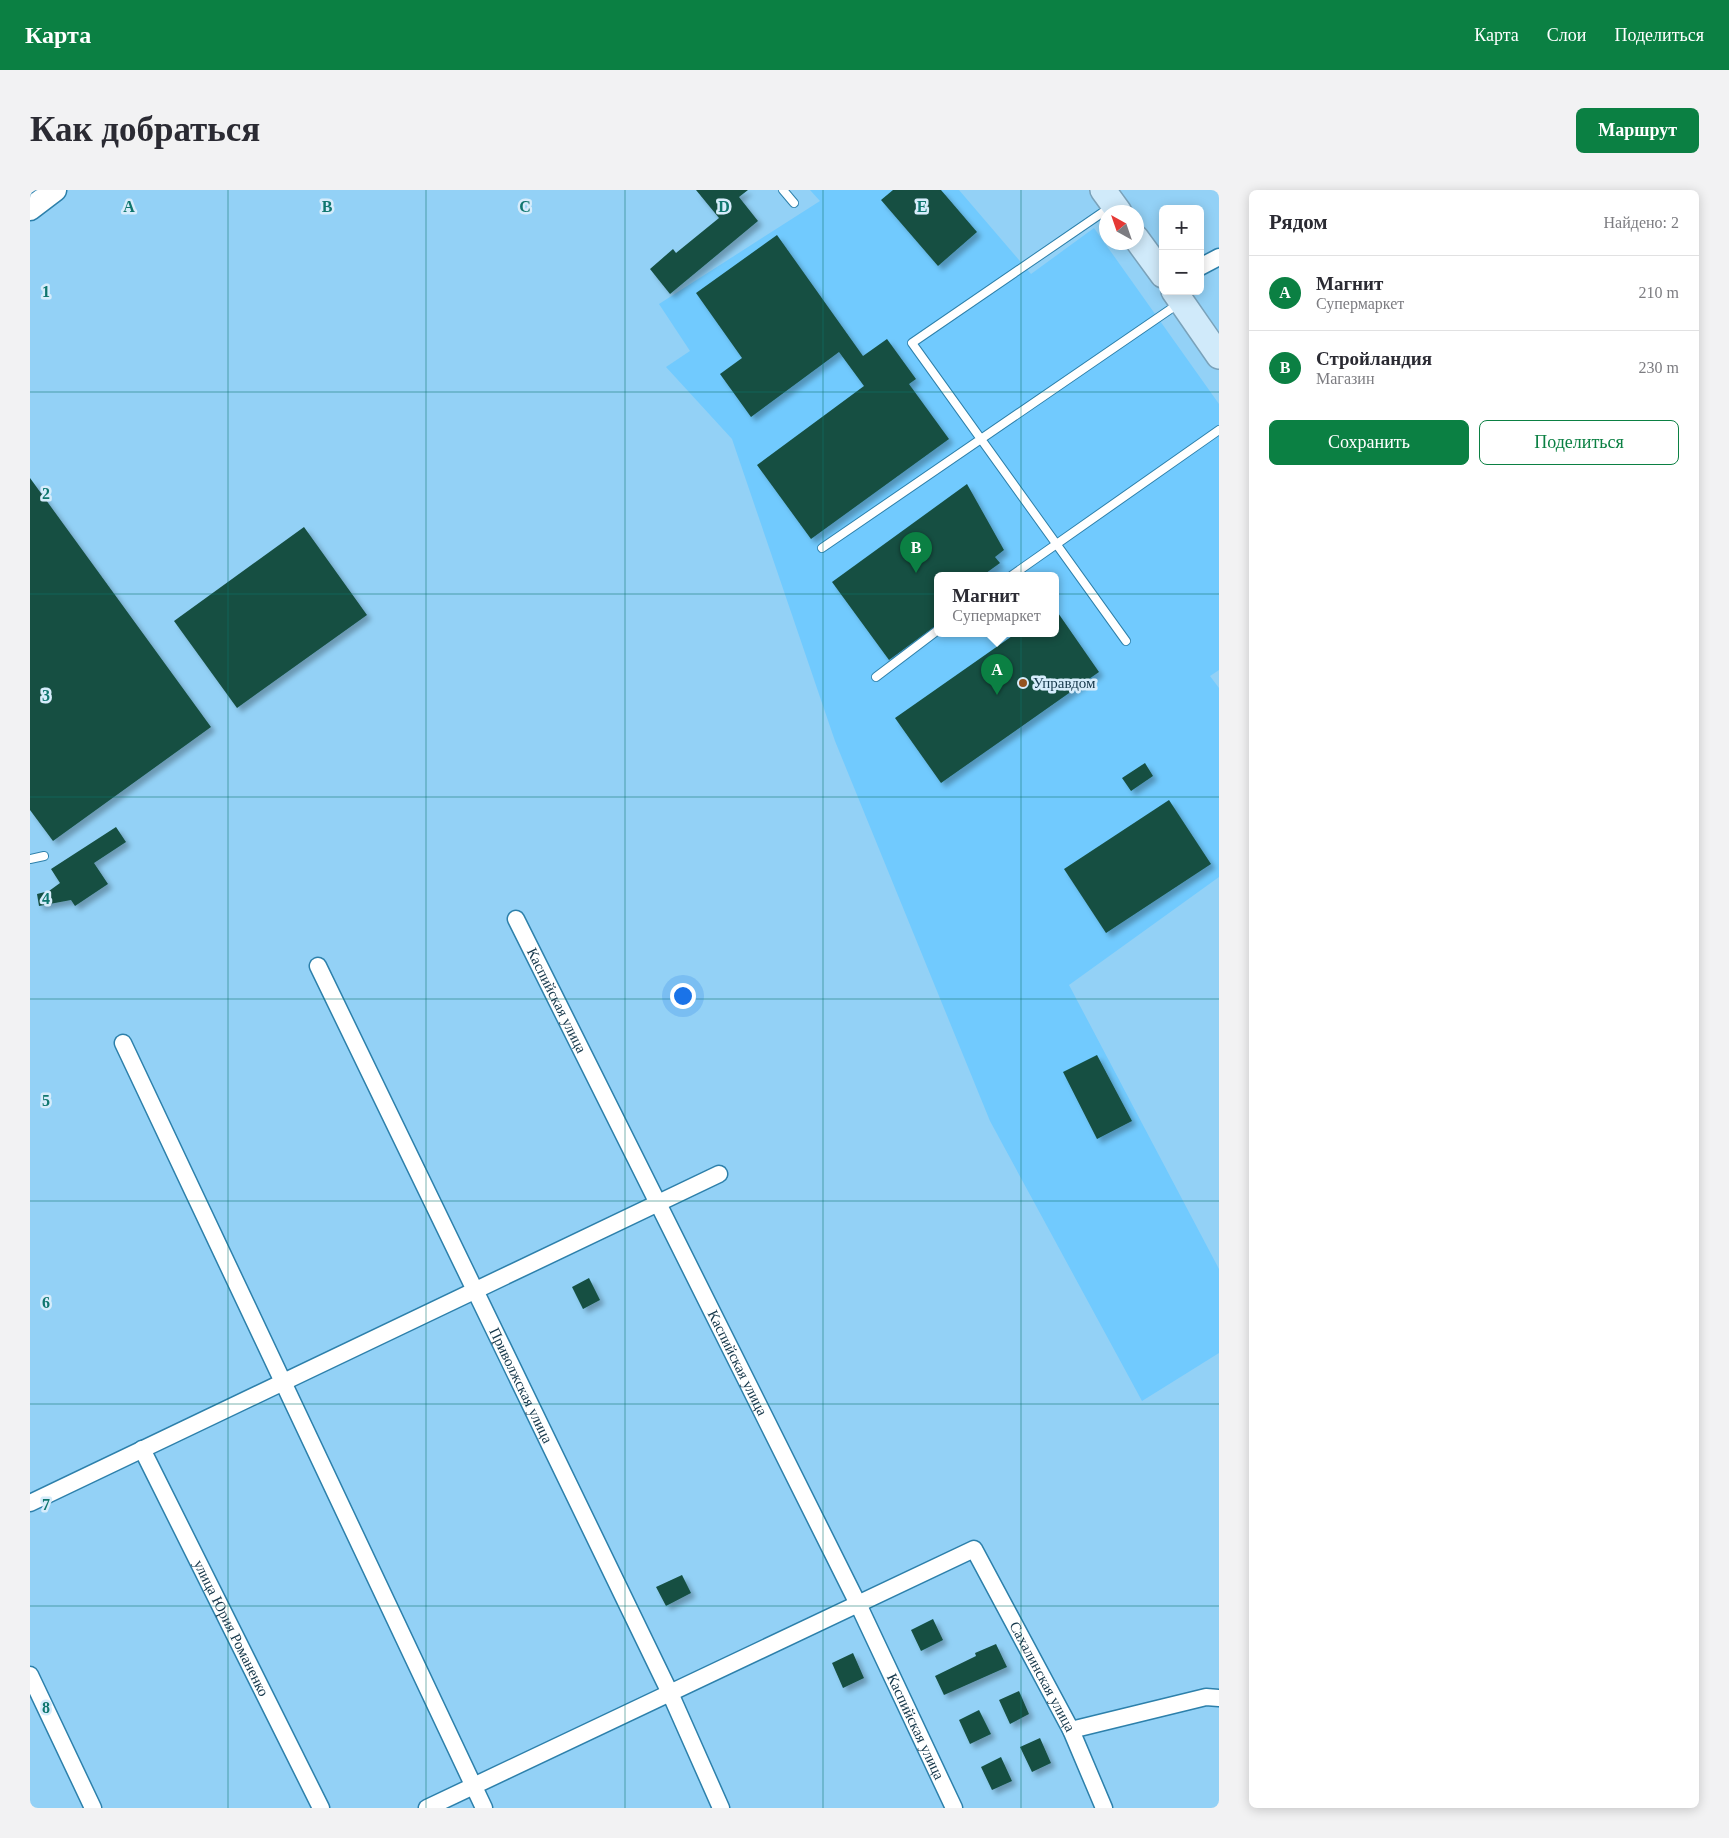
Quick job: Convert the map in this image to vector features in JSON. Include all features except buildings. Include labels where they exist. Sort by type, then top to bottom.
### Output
[{"type":"main road","points":[[30,209],[55,190]]},
{"type":"main road","points":[[1144,249],[1159,270]]},
{"type":"main road","points":[[1178,296],[1219,356]]},
{"type":"street","points":[[1204,265],[1219,257]]},
{"type":"street","name":"Каспийская улица","points":[[516,919],[858,1604],[954,1808]]},
{"type":"street","name":"Приволжская улица","points":[[318,966],[670,1693],[721,1808]]},
{"type":"street","points":[[123,1043],[484,1808]]},
{"type":"street","points":[[30,1503],[719,1174]]},
{"type":"street","name":"улица Юрия Романенко","points":[[142,1449],[321,1808]]},
{"type":"street","name":"Сахалинская улица","points":[[858,1604],[974,1549],[1071,1730],[1104,1808]]},
{"type":"street","points":[[427,1808],[858,1604]]},
{"type":"street","points":[[30,1675],[93,1808]]},
{"type":"street","points":[[1071,1730],[1206,1697],[1219,1698]]},
{"type":"lane","points":[[783,190],[794,203]]},
{"type":"lane","points":[[1112,202],[912,343],[1126,641]]},
{"type":"lane","points":[[822,548],[982,440],[1178,296]]},
{"type":"lane","points":[[1017,572],[1219,430]]},
{"type":"lane","points":[[876,677],[934,633]]},
{"type":"lane","points":[[30,859],[44,856]]},
{"type":"shaded area","points":[[810,190],[959,190],[1031,274],[1094,228],[1099,235],[1099,250],[1110,250],[1219,404],[1219,670],[1210,676],[1219,688],[1219,877],[1069,985],[1219,1269],[1219,1353],[1142,1401],[990,1121],[835,741],[732,439],[666,367],[690,351],[659,304],[820,201]]},
{"type":"place","name":"Стройландия","points":[[916,573]]},
{"type":"place","name":"Управдом","points":[[1023,683]]},
{"type":"place","name":"Магнит","points":[[997,695]]}]
